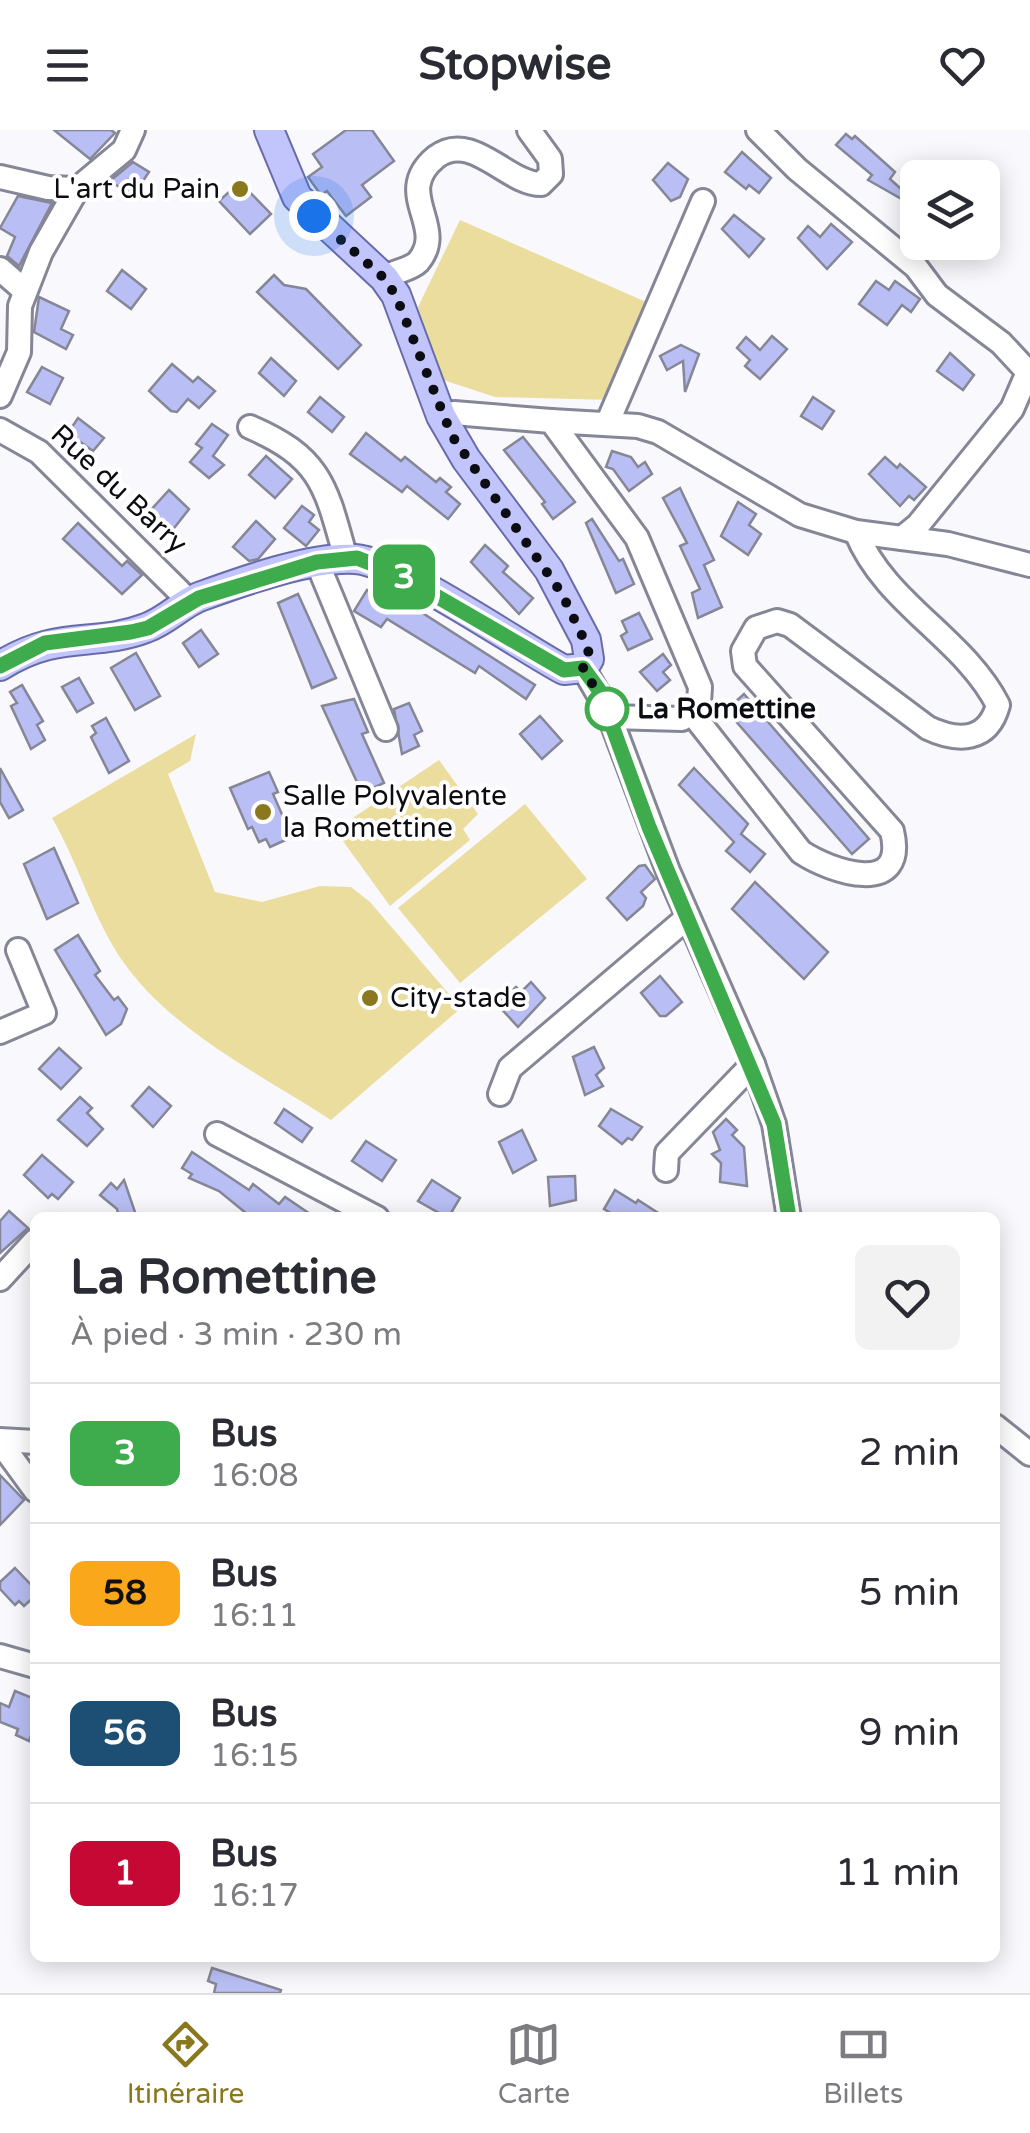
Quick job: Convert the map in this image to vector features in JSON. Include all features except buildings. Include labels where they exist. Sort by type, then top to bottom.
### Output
[{"type":"main road","points":[[0,666],[45,643],[148,628],[190,602],[317,562],[346,559],[365,560],[398,574],[564,670],[583,668],[589,659],[588,648],[562,594],[441,416],[404,312],[384,278],[297,197],[269,130]]},
{"type":"street","points":[[0,396],[19,352],[25,292],[77,189],[124,150],[133,130]]},
{"type":"street","points":[[384,278],[415,266],[427,248],[428,230],[417,202],[417,184],[425,167],[441,153],[474,151],[528,184],[541,184],[551,174],[550,158],[529,130]]},
{"type":"street","points":[[758,130],[797,169],[916,267],[937,295],[1001,343],[1028,372],[1021,416],[902,538]]},
{"type":"street","points":[[0,177],[48,188],[77,189]]},
{"type":"street","points":[[607,424],[703,200]]},
{"type":"street","points":[[0,270],[25,292]]},
{"type":"street","points":[[441,416],[454,412],[658,432],[800,514],[856,532],[948,544],[1030,565]]},
{"type":"street","points":[[551,420],[637,538],[700,687],[698,703],[682,719],[610,717]]},
{"type":"street","points":[[250,427],[286,442],[321,480],[346,559]]},
{"type":"street","name":"Rue du Barry","points":[[0,430],[38,452],[190,602]]},
{"type":"street","points":[[691,712],[786,840],[801,852],[844,875],[858,877],[885,865],[893,854],[892,831],[752,676],[742,651],[748,638],[766,622],[790,625],[928,728],[946,736],[974,736],[988,727],[998,705],[986,680],[878,572],[856,532]]},
{"type":"street","points":[[317,562],[386,729]]},
{"type":"street","points":[[583,668],[593,678],[610,717],[688,917],[752,1064],[774,1124],[787,1212]]},
{"type":"street","points":[[500,1094],[510,1068],[688,917]]},
{"type":"street","points":[[0,1032],[44,1012],[18,950]]},
{"type":"street","points":[[666,1170],[667,1152],[752,1064]]},
{"type":"street","points":[[217,1134],[366,1212]]},
{"type":"street","points":[[0,1279],[30,1246]]},
{"type":"street","points":[[1000,1430],[1030,1454]]},
{"type":"street","points":[[0,1441],[30,1442]]},
{"type":"street","points":[[0,1441],[30,1483]]},
{"type":"street","points":[[0,1656],[30,1665]]},
{"type":"shaded area","points":[[460,220],[646,302],[611,400],[495,397],[434,377],[418,307]]},
{"type":"shaded area","points":[[196,734],[190,761],[168,774],[215,892],[262,902],[320,886],[351,887],[370,902],[461,1008],[331,1120],[193,1031],[144,988],[113,946],[52,818]]},
{"type":"shaded area","points":[[439,760],[478,814],[463,829],[470,840],[390,906],[335,830]]},
{"type":"shaded area","points":[[525,804],[587,879],[460,983],[398,908]]},
{"type":"bus line","name":"3","points":[[0,666],[45,643],[148,628],[199,598],[317,562],[357,558],[398,574],[564,670],[583,668],[599,690],[649,827],[752,1064],[774,1124],[788,1212]]},
{"type":"place","name":"L'art du Pain","points":[[240,189]]},
{"type":"place","name":"La Romettine","points":[[607,709]]},
{"type":"place","name":"Salle Polyvalente la Romettine","points":[[263,812]]},
{"type":"place","name":"City-stade","points":[[370,998]]},
{"type":"route","points":[[314,216],[384,278],[396,296],[441,416],[466,458],[549,570],[586,640],[589,659],[583,668],[593,678],[607,709]]}]
